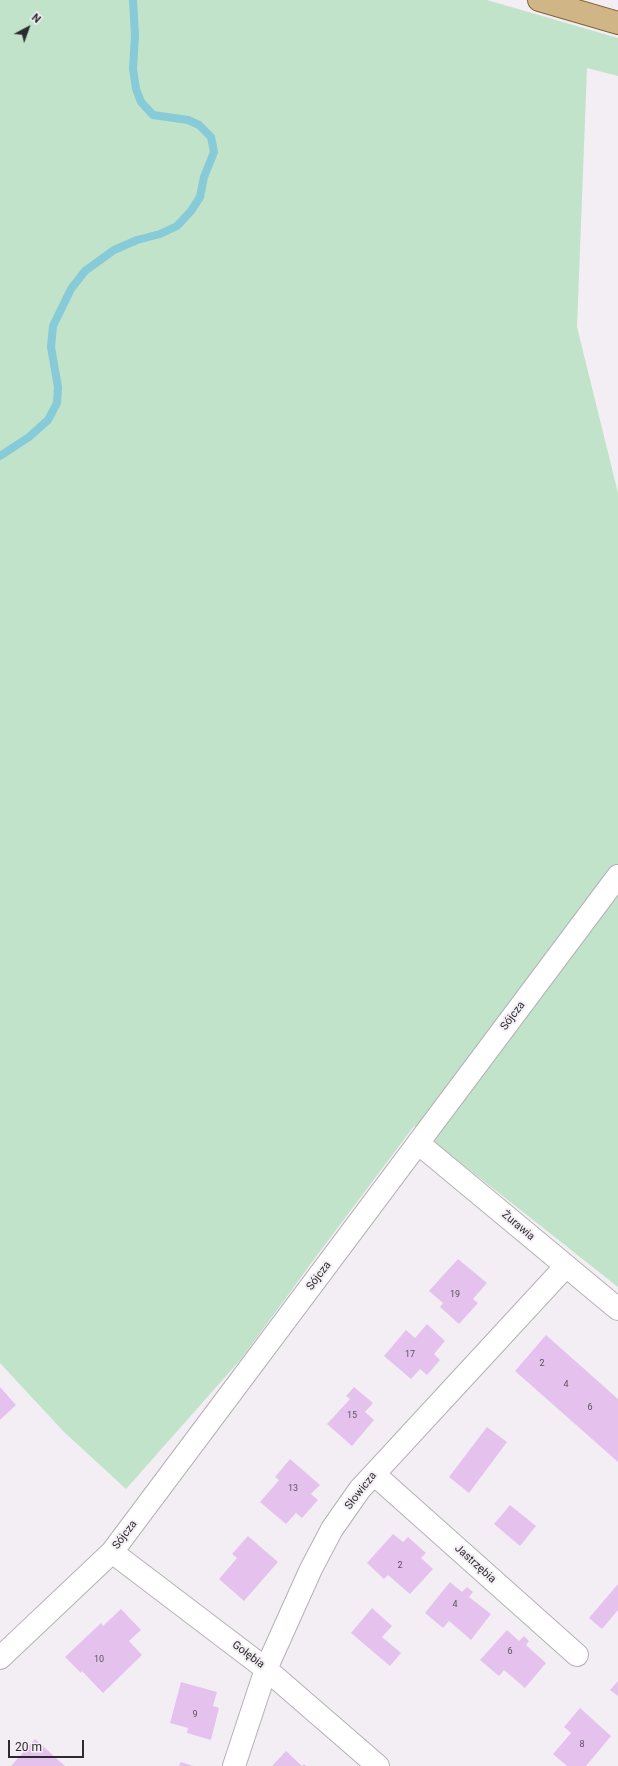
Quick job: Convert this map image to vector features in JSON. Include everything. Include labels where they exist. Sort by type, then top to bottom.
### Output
[{"type":"main road","points":[[539,0],[618,23]]},
{"type":"street","name":"Sójcza","points":[[0,1658],[112,1552],[618,876]]},
{"type":"street","name":"Żurawia","points":[[418,1143],[618,1309]]},
{"type":"street","name":"Słowicza","points":[[234,1766],[266,1669],[311,1569],[332,1529],[360,1490],[374,1474],[566,1266]]},
{"type":"street","name":"Jastrzębia","points":[[374,1474],[577,1655]]},
{"type":"street","name":"Gołębia","points":[[112,1552],[266,1669],[378,1766]]},
{"type":"green space","points":[[0,0],[487,0],[618,38],[618,76],[587,68],[577,327],[618,493],[618,1287],[414,1126],[241,1359],[126,1489],[63,1431],[0,1363]]},
{"type":"building","points":[[458,1259],[487,1283],[473,1299],[478,1303],[459,1324],[440,1307],[443,1303],[429,1291]]},
{"type":"building","points":[[427,1324],[445,1341],[434,1354],[440,1360],[427,1375],[420,1369],[411,1379],[384,1356],[406,1330],[415,1338]]},
{"type":"building","points":[[546,1335],[618,1399],[618,1462],[515,1371]]},
{"type":"building","points":[[0,1387],[16,1405],[0,1420]]},
{"type":"building","points":[[354,1387],[373,1403],[365,1412],[374,1420],[352,1446],[327,1424],[350,1399],[346,1396]]},
{"type":"building","points":[[487,1427],[507,1442],[469,1493],[449,1477]]},
{"type":"building","points":[[290,1459],[320,1485],[311,1494],[318,1500],[302,1518],[296,1513],[286,1524],[260,1502],[279,1480],[275,1477]]},
{"type":"building","points":[[510,1505],[536,1526],[520,1546],[494,1524]]},
{"type":"building","points":[[393,1534],[403,1542],[408,1537],[426,1553],[421,1558],[433,1569],[410,1594],[388,1575],[384,1579],[367,1563]]},
{"type":"building","points":[[248,1536],[278,1562],[244,1601],[219,1579],[237,1558],[232,1554]]},
{"type":"building","points":[[450,1582],[462,1592],[467,1587],[473,1592],[469,1597],[491,1614],[471,1640],[449,1621],[443,1628],[425,1613]]},
{"type":"building","points":[[618,1584],[618,1610],[602,1629],[589,1618]]},
{"type":"building","points":[[372,1608],[392,1626],[382,1637],[401,1653],[390,1666],[351,1633]]},
{"type":"building","points":[[121,1609],[141,1630],[129,1641],[142,1655],[103,1693],[82,1671],[81,1673],[65,1657],[101,1623],[103,1626]]},
{"type":"building","points":[[507,1630],[519,1641],[524,1636],[529,1641],[526,1645],[546,1663],[525,1688],[504,1670],[499,1676],[480,1660]]},
{"type":"building","points":[[618,1681],[618,1696],[610,1690]]},
{"type":"building","points":[[181,1682],[217,1692],[213,1706],[219,1708],[211,1740],[187,1733],[188,1728],[170,1723]]},
{"type":"building","points":[[580,1708],[611,1736],[586,1766],[567,1766],[553,1754],[571,1733],[564,1727]]},
{"type":"building","points":[[35,1739],[65,1766],[11,1766]]},
{"type":"building","points":[[286,1751],[302,1766],[272,1766]]},
{"type":"building","points":[[181,1762],[193,1766],[179,1766]]},
{"type":"waterway","points":[[0,456],[29,437],[48,420],[57,403],[58,387],[51,347],[53,326],[71,289],[85,271],[114,250],[137,240],[160,234],[177,226],[191,211],[200,197],[204,177],[214,152],[211,137],[199,125],[188,120],[153,115],[141,102],[136,89],[133,69],[135,35],[133,0]]}]
